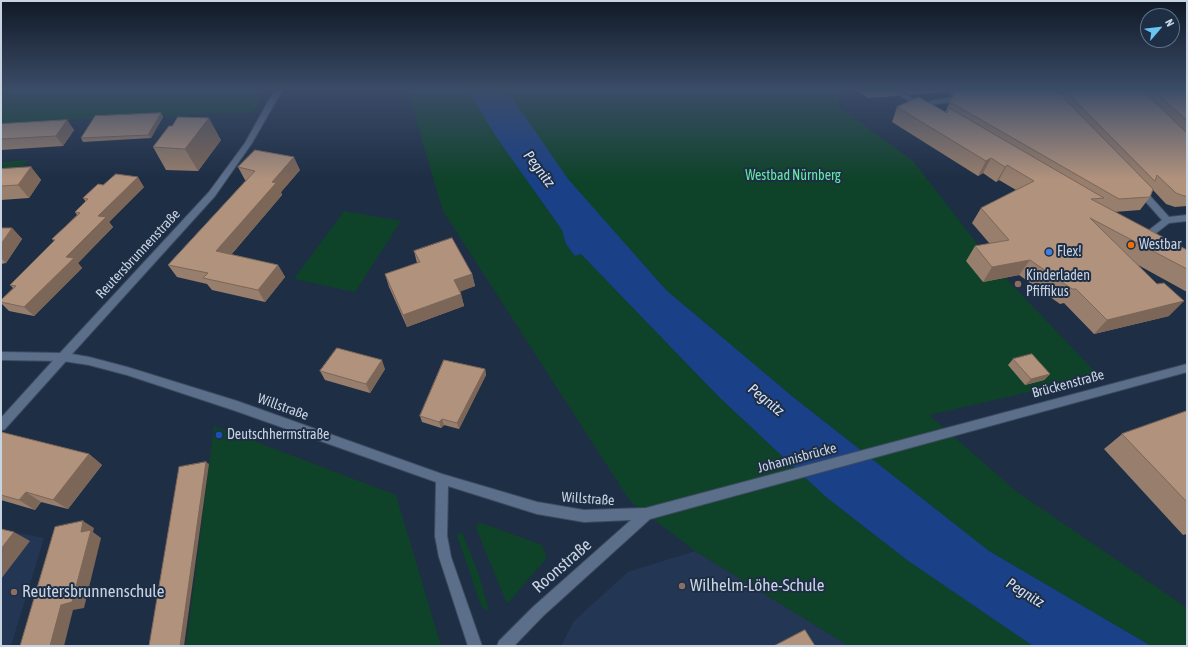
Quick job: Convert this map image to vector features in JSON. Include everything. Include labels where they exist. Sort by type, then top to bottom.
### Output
[{"type":"street","name":"Reutersbrunnenstraße","points":[[1,426],[216,190],[234,167],[264,119]]},
{"type":"street","points":[[1132,181],[1168,220]]},
{"type":"street","points":[[1146,236],[1168,220],[1187,218]]},
{"type":"street","name":"Willstraße","points":[[1,356],[63,357],[89,361],[127,371],[237,406],[442,479],[537,508],[568,514],[599,516],[646,514]]},
{"type":"street","name":"Brückenstraße","points":[[957,430],[1187,368]]},
{"type":"street","name":"Johannisbrücke","points":[[646,514],[957,430]]},
{"type":"street","points":[[442,479],[441,536],[445,557],[475,646]]},
{"type":"street","name":"Roonstraße","points":[[504,646],[551,598],[617,543],[646,514]]},
{"type":"shaded area","name":"Reutersbrunnenschule","points":[[1,530],[44,538],[11,646],[1,646]]},
{"type":"shaded area","name":"Wilhelm-Löhe-Schule","points":[[695,551],[849,646],[561,646],[574,621],[628,572]]},
{"type":"green space","points":[[1,119],[88,119],[1,123]]},
{"type":"green space","name":"Westbad Nürnberg","points":[[416,119],[856,119],[913,161],[996,268],[1099,376],[929,415],[1017,492],[1187,608],[1187,646],[1151,646],[989,551],[793,397],[666,290],[568,180],[533,189],[562,230],[566,244],[575,256],[581,254],[719,397],[826,497],[907,560],[1033,646],[849,646],[695,551],[630,501],[443,211]]},
{"type":"green space","points":[[28,160],[23,166],[1,168],[1,162]]},
{"type":"green space","points":[[344,211],[401,221],[355,292],[294,279]]},
{"type":"green space","points":[[214,426],[396,495],[441,646],[186,646]]},
{"type":"green space","points":[[478,523],[542,545],[547,558],[507,604],[476,528]]},
{"type":"green space","points":[[462,532],[479,575],[489,611],[483,608],[480,603],[457,535]]},
{"type":"water","name":"Pegnitz","points":[[485,119],[527,119],[568,179],[666,290],[793,397],[989,551],[1151,646],[1033,646],[907,560],[826,497],[719,397],[581,254],[575,256],[566,244],[562,230],[497,138]]},
{"type":"building","points":[[93,119],[157,119],[148,135],[81,138]]},
{"type":"building","points":[[177,119],[208,119],[185,149],[153,147],[169,126],[172,126]]},
{"type":"building","points":[[917,119],[968,119],[1104,198],[1091,199],[1187,250],[1187,269],[1090,218],[1157,284],[1164,283],[1184,301],[1107,320],[1076,289],[1072,289],[1030,260],[992,267],[975,246],[1009,240],[981,208],[1034,181],[1007,165],[1005,167],[991,158],[986,161]]},
{"type":"building","points":[[980,119],[1085,119],[1153,189],[1150,197],[1119,199]]},
{"type":"building","points":[[1094,119],[1173,119],[1187,133],[1187,196],[1176,193],[1157,175],[1155,181]]},
{"type":"building","points":[[67,120],[56,136],[1,139],[1,124]]},
{"type":"building","points":[[255,150],[294,157],[272,182],[276,183],[216,251],[278,265],[258,290],[203,278],[208,273],[168,265],[255,171],[238,167]]},
{"type":"building","points":[[31,167],[18,185],[1,186],[1,169]]},
{"type":"building","points":[[116,174],[138,177],[98,216],[106,217],[66,257],[74,258],[24,307],[1,302],[1,300],[16,286],[10,285],[55,240],[52,239],[80,213],[75,212],[88,199],[83,198],[98,184],[103,185]]},
{"type":"building","points":[[1,228],[12,228],[1,244]]},
{"type":"building","points":[[452,238],[472,274],[454,280],[461,294],[403,315],[385,274],[420,262],[414,251]]},
{"type":"building","points":[[337,348],[382,360],[366,384],[320,371]]},
{"type":"building","points":[[1032,354],[1050,374],[1031,379],[1013,359]]},
{"type":"building","points":[[444,360],[485,369],[457,423],[442,419],[439,422],[420,416]]},
{"type":"building","points":[[1187,411],[1187,502],[1122,434]]},
{"type":"building","points":[[1,432],[89,454],[53,500],[26,492],[19,500],[1,495]]},
{"type":"building","points":[[206,462],[180,646],[149,646],[179,467]]},
{"type":"building","points":[[83,521],[81,532],[91,530],[72,602],[61,605],[50,646],[20,646],[55,527]]},
{"type":"building","points":[[1,529],[14,532],[1,549]]},
{"type":"building","points":[[805,630],[815,646],[774,646]]},
{"type":"place","name":"Westbar","points":[[1131,245]]},
{"type":"place","name":"Flex!","points":[[1049,252]]},
{"type":"place","name":"Kinderladen Pfiffikus","points":[[1018,284]]},
{"type":"place","name":"Deutschherrnstraße","points":[[219,435]]},
{"type":"place","name":"Wilhelm-Löhe-Schule","points":[[682,586]]},
{"type":"place","name":"Reutersbrunnenschule","points":[[14,592]]}]
